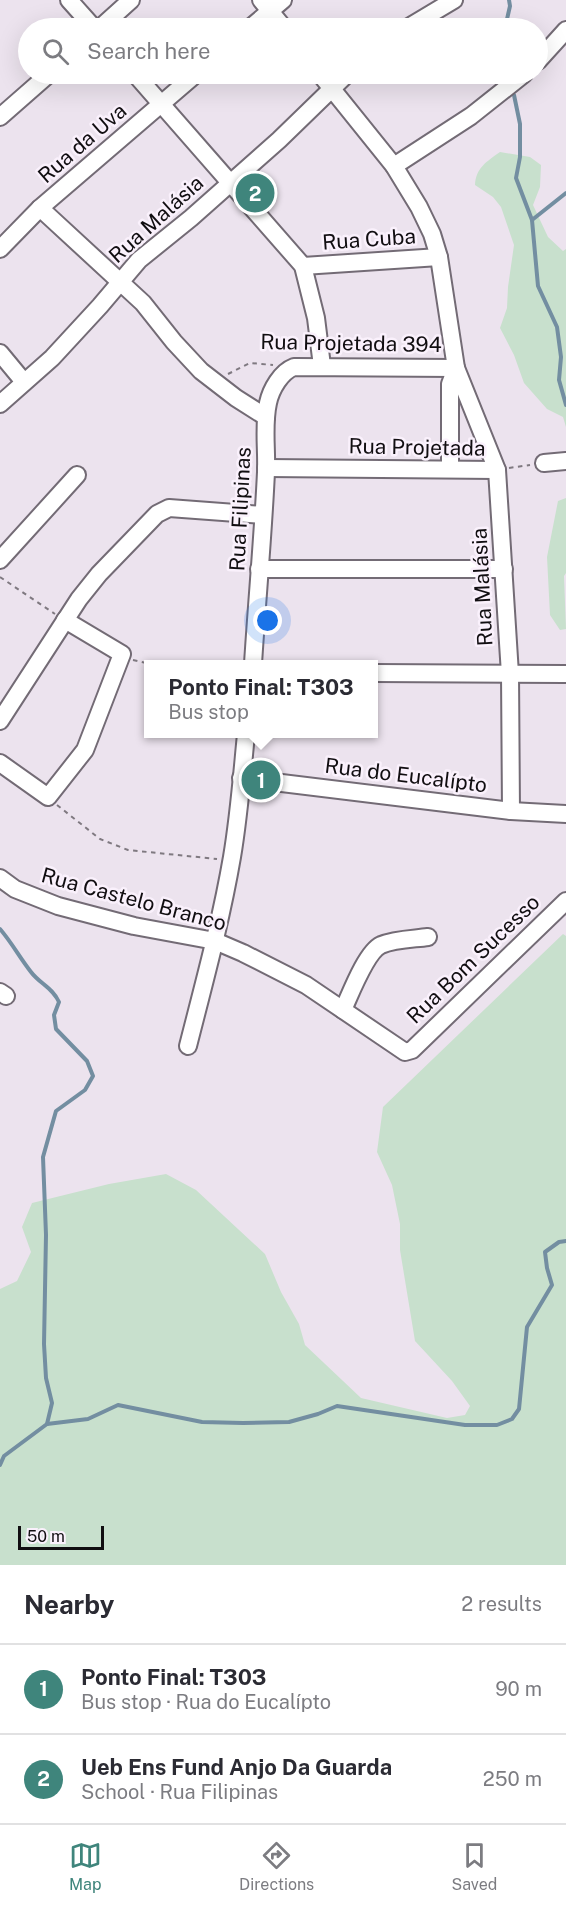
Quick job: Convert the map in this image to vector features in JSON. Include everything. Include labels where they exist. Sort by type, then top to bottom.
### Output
[{"type":"street","points":[[69,0],[85,18]]},
{"type":"street","points":[[111,18],[131,0]]},
{"type":"street","points":[[276,18],[266,6],[284,0]]},
{"type":"street","points":[[424,18],[454,0]]},
{"type":"street","points":[[548,49],[566,30]]},
{"type":"street","points":[[0,117],[38,84]]},
{"type":"street","points":[[144,84],[303,266],[316,318],[322,366]]},
{"type":"street","name":"Rua da Uva","points":[[0,249],[40,208],[185,84]]},
{"type":"street","points":[[329,84],[394,166],[419,207],[432,234],[439,257],[456,368],[450,384],[450,469]]},
{"type":"street","name":"Rua Malásia","points":[[0,404],[52,358],[150,250],[231,183],[336,84]]},
{"type":"street","points":[[394,166],[471,116],[511,84]]},
{"type":"street","points":[[40,208],[121,281],[143,303],[191,360],[213,381],[266,417]]},
{"type":"street","name":"Rua Cuba","points":[[303,266],[439,257]]},
{"type":"street","points":[[0,353],[24,382]]},
{"type":"street","name":"Rua Projetada 394","points":[[294,367],[456,368]]},
{"type":"street","name":"Rua Filipinas","points":[[254,660],[266,468],[267,404],[275,385],[284,373],[294,367]]},
{"type":"street","name":"Rua Malásia","points":[[456,368],[497,470],[510,674],[511,811]]},
{"type":"street","points":[[544,463],[566,460]]},
{"type":"street","name":"Rua Projetada","points":[[266,468],[497,470]]},
{"type":"street","points":[[0,560],[77,475]]},
{"type":"street","points":[[0,721],[65,621],[99,574],[163,509],[180,508],[263,515]]},
{"type":"street","points":[[259,568],[504,569]]},
{"type":"street","points":[[1,769],[48,797],[85,750],[128,657],[65,621]]},
{"type":"street","points":[[378,673],[566,674]]},
{"type":"street","points":[[188,1046],[232,860],[246,738]]},
{"type":"street","name":"Rua do Eucalípto","points":[[241,778],[511,811],[566,814]]},
{"type":"street","name":"Rua Castelo Branco","points":[[0,878],[15,889],[58,906],[134,926],[214,941],[298,980],[402,1051],[412,1050]]},
{"type":"street","name":"Rua Bom Sucesso","points":[[412,1050],[566,901]]},
{"type":"street","points":[[343,1010],[377,947],[387,943],[428,938]]},
{"type":"path","name":"Rua Projetada 394","points":[[213,381],[249,363],[294,367]]},
{"type":"path","name":"Rua Projetada","points":[[497,470],[544,463]]},
{"type":"path","points":[[0,577],[65,621]]},
{"type":"path","points":[[128,657],[144,662]]},
{"type":"path","points":[[48,797],[100,838],[128,850],[232,860]]},
{"type":"green space","points":[[500,152],[530,157],[541,165],[540,187],[533,205],[548,237],[563,251],[566,249],[566,427],[563,417],[547,409],[524,383],[514,355],[500,328],[507,308],[514,245],[501,207],[493,197],[475,185],[477,174],[486,162]]},
{"type":"green space","points":[[566,498],[566,573],[564,576],[566,629],[560,630],[550,615],[547,557],[558,501]]},
{"type":"green space","points":[[563,934],[566,936],[566,1565],[0,1565],[0,1289],[17,1281],[31,1252],[22,1227],[32,1203],[109,1184],[166,1174],[196,1190],[265,1254],[281,1292],[299,1324],[305,1345],[361,1398],[447,1418],[465,1415],[470,1406],[452,1381],[415,1341],[400,1250],[400,1224],[392,1185],[377,1152],[383,1107]]},
{"type":"waterway","points":[[507,18],[509,0]]},
{"type":"waterway","points":[[514,95],[520,124],[520,157],[516,178],[532,220],[538,286],[557,327],[561,357],[559,380],[566,405]]},
{"type":"waterway","points":[[532,220],[566,193]]},
{"type":"waterway","points":[[0,929],[31,972],[56,997],[59,1002],[54,1015],[56,1029],[87,1061],[93,1076],[85,1090],[56,1111],[43,1157],[46,1235],[44,1344],[46,1378],[52,1403],[47,1424]]},
{"type":"waterway","points":[[0,1465],[4,1456],[47,1424],[88,1419],[118,1405],[202,1422],[289,1422],[337,1406],[465,1425],[497,1425],[512,1419],[519,1409],[527,1327],[552,1285],[545,1252],[559,1242],[566,1241]]},
{"type":"place","name":"Ueb Ens Fund Anjo Da Guarda","points":[[255,193]]},
{"type":"place","name":"Ponto Final: T303","points":[[261,780]]}]
